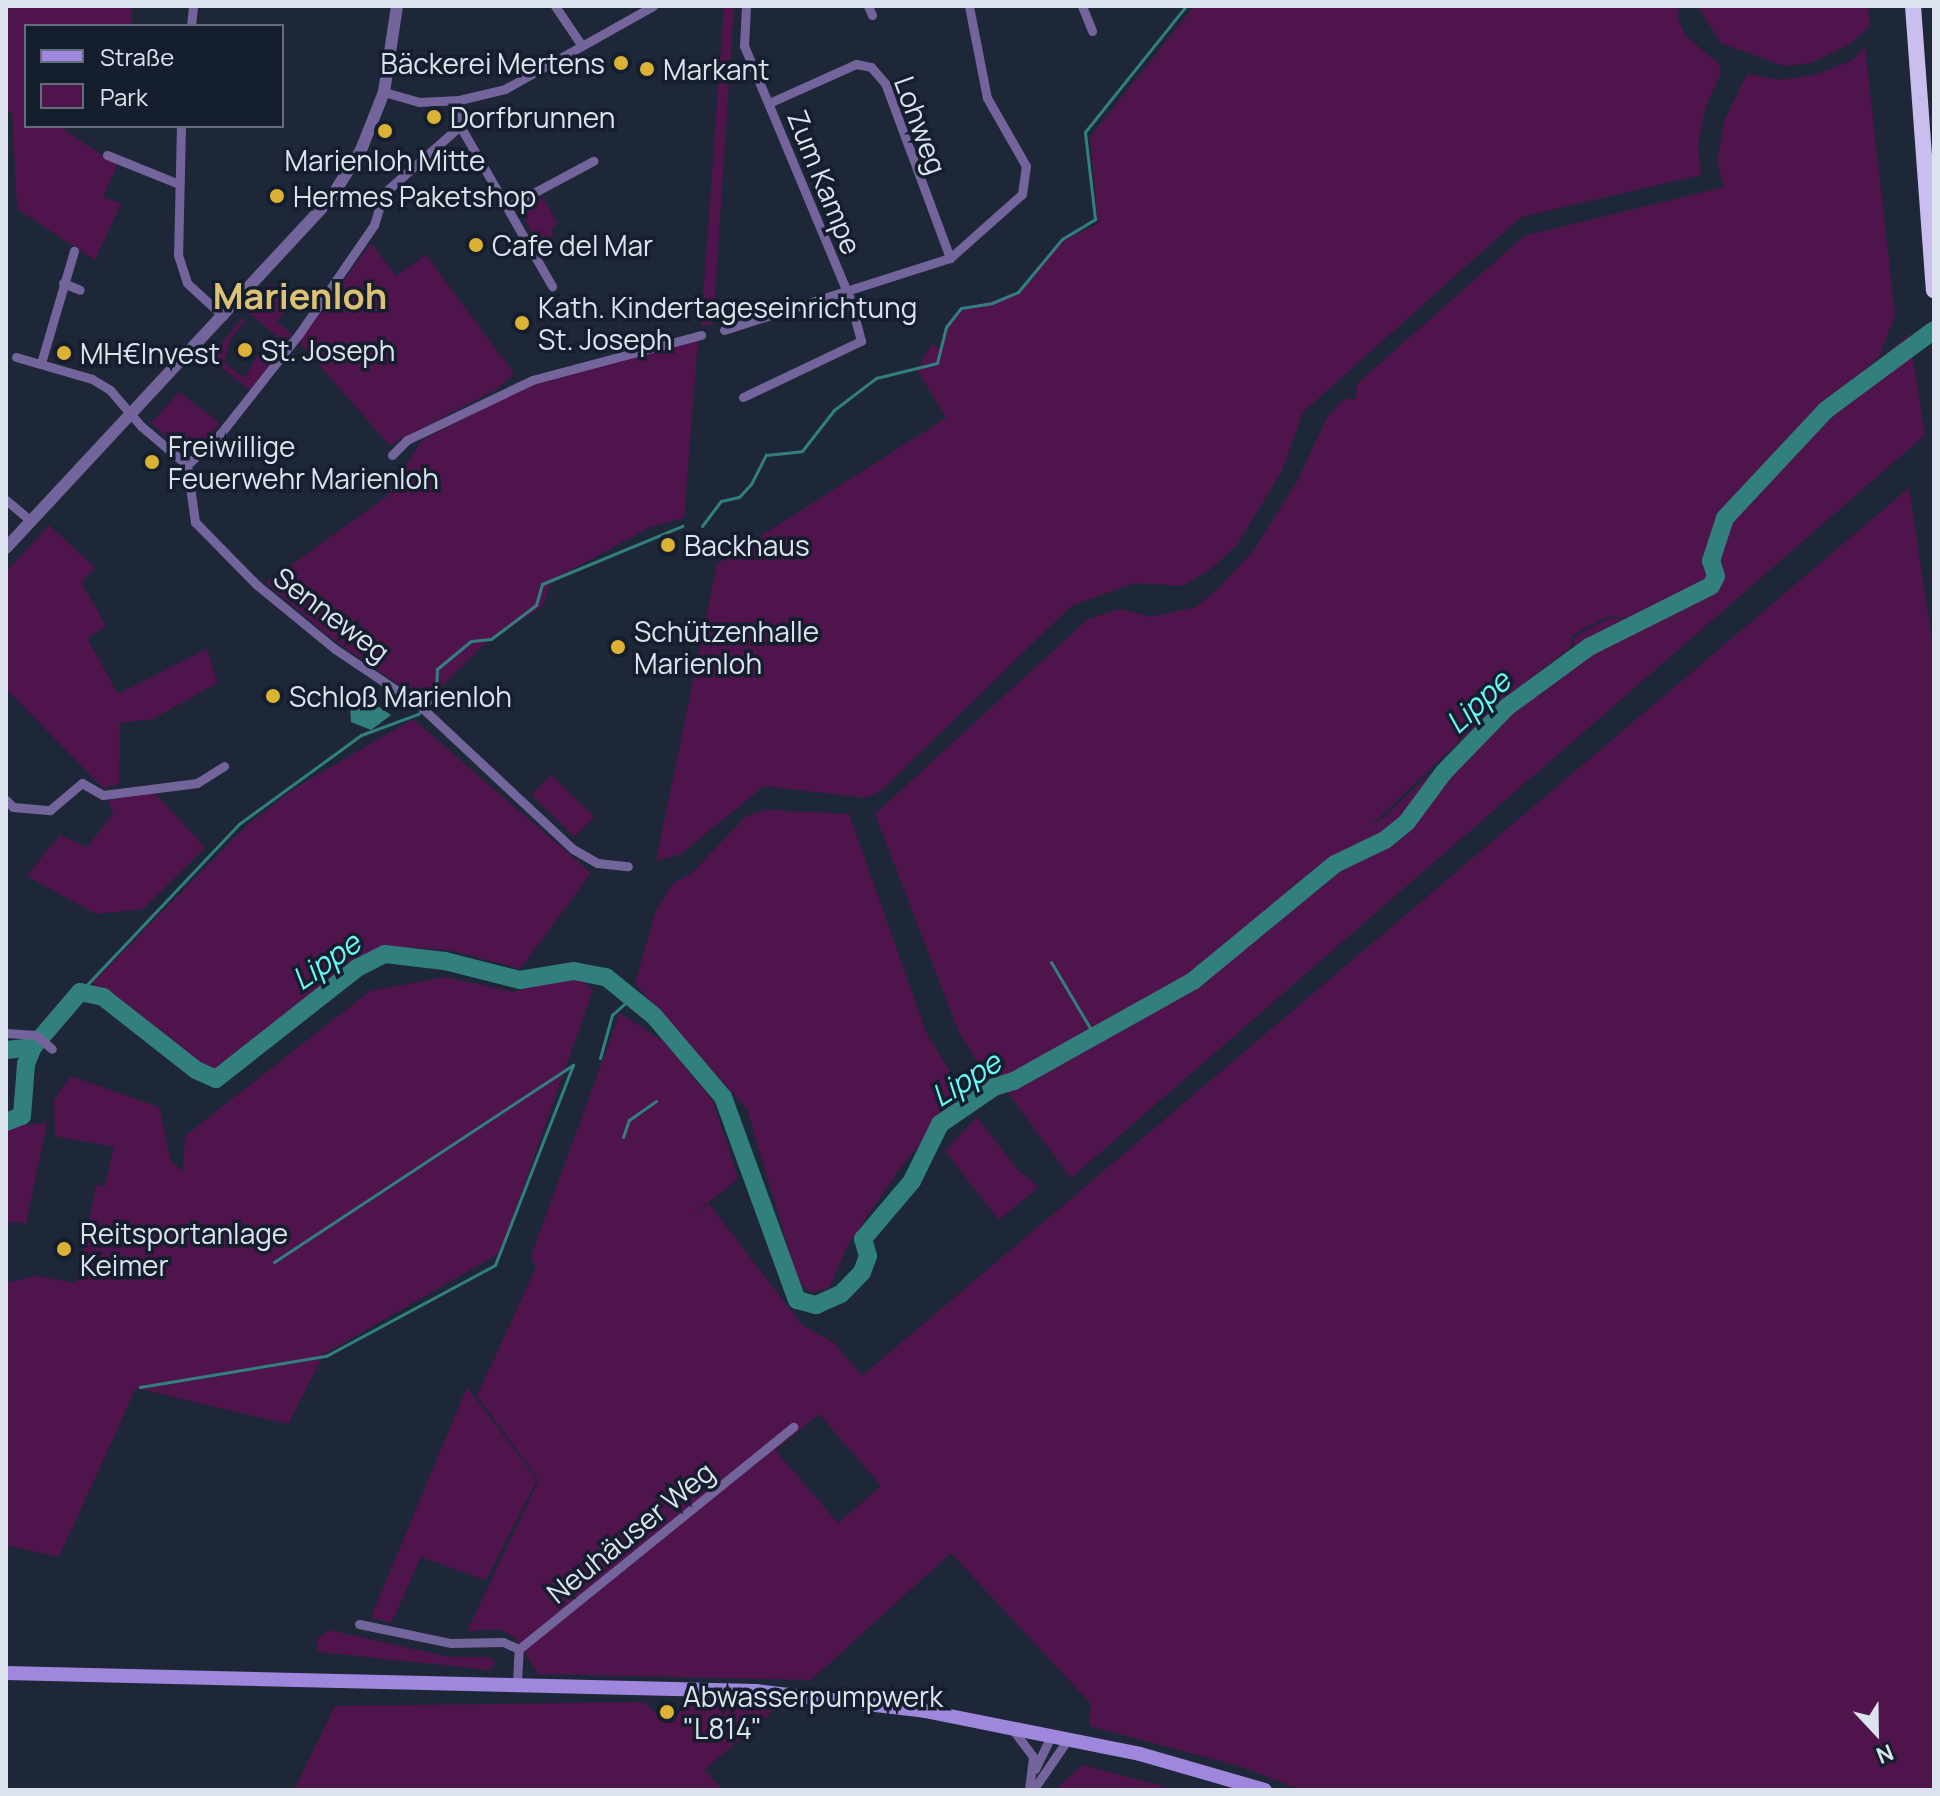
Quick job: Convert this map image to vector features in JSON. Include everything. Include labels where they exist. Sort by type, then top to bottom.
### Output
[{"type":"highway","points":[[1913,6],[1934,290]]},
{"type":"main road","points":[[6,1673],[517,1682],[756,1691],[925,1711],[1068,1739],[1265,1790]]},
{"type":"street","points":[[6,548],[329,201],[361,150],[384,92],[397,6]]},
{"type":"street","points":[[555,6],[580,43]]},
{"type":"street","points":[[384,92],[419,102],[459,100],[505,89],[580,43],[653,6]]},
{"type":"street","name":"Zum Kampe","points":[[743,397],[861,341],[846,293],[744,46],[746,6]]},
{"type":"street","points":[[724,330],[950,258],[1015,202],[1027,180],[1024,160],[987,98],[969,6]]},
{"type":"street","points":[[1082,6],[1092,31]]},
{"type":"street","name":"Lohweg","points":[[769,103],[856,64],[871,67],[885,83],[950,258]]},
{"type":"street","points":[[459,100],[460,126],[552,286]]},
{"type":"street","points":[[16,357],[92,379],[187,465],[221,433],[299,334],[374,225],[384,193],[460,126]]},
{"type":"street","points":[[181,128],[179,184],[183,272],[189,286],[223,316]]},
{"type":"street","points":[[107,155],[179,184]]},
{"type":"street","points":[[507,207],[593,161]]},
{"type":"street","points":[[41,363],[74,251]]},
{"type":"street","points":[[63,283],[80,290]]},
{"type":"street","points":[[392,455],[407,440],[522,384],[701,335]]},
{"type":"street","name":"Senneweg","points":[[187,465],[195,522],[225,554],[335,649],[424,710],[573,849],[597,863],[628,866]]},
{"type":"street","points":[[6,500],[31,521]]},
{"type":"street","points":[[6,800],[13,807],[50,810],[82,783],[103,795],[197,783],[224,766]]},
{"type":"street","points":[[6,1033],[36,1035],[50,1047]]},
{"type":"street","name":"Neuhäuser Weg","points":[[519,1649],[793,1427]]},
{"type":"street","points":[[359,1624],[451,1643],[503,1642],[519,1649],[517,1682]]},
{"type":"street","points":[[1010,1728],[1033,1757],[1031,1790]]},
{"type":"street","points":[[1033,1773],[1051,1736]]},
{"type":"street","points":[[1031,1790],[1068,1739]]},
{"type":"green space","points":[[6,6],[132,6],[132,24],[24,24],[24,128],[66,128],[64,130],[117,165],[103,197],[121,204],[95,260],[17,209],[12,112],[6,112]]},
{"type":"green space","points":[[724,6],[734,6],[713,324],[701,327]]},
{"type":"green space","points":[[1194,6],[1679,6],[1678,20],[1686,36],[1719,64],[1721,73],[1705,109],[1698,145],[1701,175],[1521,217],[1303,412],[1282,471],[1237,545],[1210,570],[1183,586],[1134,583],[1071,606],[881,791],[865,798],[764,786],[681,854],[656,861],[717,564],[946,418],[917,370],[931,345],[940,347],[946,327],[961,308],[1018,295],[1063,240],[1098,224],[1090,137]]},
{"type":"green space","points":[[1868,6],[1870,26],[1850,44],[1811,63],[1784,66],[1721,43],[1698,7]]},
{"type":"green space","points":[[1865,47],[1895,315],[1879,357],[1850,384],[1909,334],[1925,435],[1071,1178],[995,1076],[999,1073],[980,1066],[958,1030],[875,814],[1088,619],[1120,609],[1151,617],[1196,607],[1219,588],[1253,551],[1296,483],[1328,416],[1344,399],[1356,399],[1357,384],[1524,236],[1724,187],[1717,161],[1724,121],[1747,74],[1781,80],[1818,74],[1853,60]],"holes":[[[1655,608],[1637,620],[1609,618],[1573,638],[1575,649],[1507,701],[1382,819],[1370,826],[1506,697],[1570,648],[1572,635],[1608,616],[1637,619]]]},
{"type":"green space","points":[[533,196],[536,202],[544,198],[557,224],[551,228],[554,236],[538,245],[522,213],[522,202]]},
{"type":"green space","points":[[371,243],[396,276],[426,255],[514,374],[497,389],[389,445],[299,342]]},
{"type":"green space","points":[[271,284],[294,300],[277,322],[292,334],[285,343],[247,311]]},
{"type":"green space","points":[[242,318],[245,321],[230,340],[224,363],[245,378],[268,336],[282,347],[250,390],[209,358]]},
{"type":"green space","points":[[698,340],[684,518],[650,527],[551,581],[543,606],[484,644],[425,703],[331,638],[266,583],[386,497],[422,440],[534,384]]},
{"type":"green space","points":[[179,392],[220,423],[198,448],[182,450],[151,423]]},
{"type":"green space","points":[[1909,488],[1934,654],[1934,1790],[1302,1790],[1239,1766],[1089,1726],[1091,1704],[951,1553],[811,1680],[538,1674],[516,1638],[499,1629],[467,1631],[539,1480],[477,1396],[536,1268],[531,1256],[620,1013],[665,1043],[713,1101],[738,1179],[689,1218],[709,1204],[802,1325],[833,1342],[862,1376]],"holes":[[[819,1414],[881,1486],[838,1523],[775,1450]]]},
{"type":"green space","points":[[49,525],[95,568],[81,582],[106,626],[87,638],[118,694],[207,649],[217,683],[153,719],[120,723],[119,784],[103,788],[6,689],[6,572]]},
{"type":"green space","points":[[413,719],[591,873],[520,969],[448,950],[388,946],[355,962],[212,1073],[92,983],[246,826],[295,788]]},
{"type":"green space","points":[[551,775],[594,817],[575,837],[532,795]]},
{"type":"green space","points":[[155,793],[205,848],[143,909],[96,914],[27,876],[60,835],[87,847],[113,814],[108,800]]},
{"type":"green space","points":[[767,810],[849,814],[926,1032],[963,1094],[900,1168],[848,1245],[829,1288],[811,1293],[798,1281],[747,1109],[635,984],[655,913],[673,883],[691,874],[746,816]]},
{"type":"green space","points":[[575,974],[593,990],[500,1253],[324,1354],[288,1424],[136,1388],[59,1557],[6,1545],[6,1283],[36,1276],[77,1283],[96,1185],[105,1186],[114,1147],[55,1136],[54,1100],[71,1076],[159,1107],[171,1162],[183,1171],[185,1136],[370,991],[445,977],[514,992]]},
{"type":"green space","points":[[977,1117],[1017,1169],[1039,1187],[999,1220],[945,1151]]},
{"type":"green space","points":[[47,1123],[26,1224],[10,1221],[6,1232],[6,1127]]},
{"type":"green space","points":[[467,1387],[537,1480],[486,1580],[421,1557],[391,1623],[371,1617]]},
{"type":"green space","points":[[329,1630],[449,1657],[491,1657],[495,1663],[491,1670],[317,1652],[318,1638]]},
{"type":"green space","points":[[644,1702],[666,1723],[680,1712],[680,1702],[774,1710],[704,1770],[723,1790],[294,1790],[335,1706]]},
{"type":"green space","points":[[1082,1765],[1177,1790],[1055,1790]]},
{"type":"shaded area","points":[[350,705],[376,705],[391,715],[371,730],[351,722]]},
{"type":"waterway","points":[[702,526],[721,501],[739,497],[751,484],[766,455],[802,451],[834,410],[876,378],[937,363],[946,327],[961,308],[992,303],[1018,292],[1062,239],[1095,219],[1085,132],[1186,6]]},
{"type":"waterway","name":"Lippe","points":[[6,1050],[33,1047],[80,992],[103,997],[196,1070],[216,1079],[357,968],[385,954],[445,961],[520,980],[574,971],[606,977],[654,1016],[723,1097],[797,1300],[816,1305],[841,1294],[862,1272],[868,1256],[863,1239],[912,1181],[940,1124],[994,1087],[1014,1081],[1193,981],[1335,864],[1385,840],[1407,822],[1444,772],[1507,707],[1589,647],[1711,586],[1716,576],[1711,561],[1725,518],[1826,410],[1934,330]]},
{"type":"waterway","points":[[80,992],[239,824],[361,735],[418,714],[436,697],[437,669],[471,641],[491,639],[536,605],[542,584],[682,526]]},
{"type":"waterway","points":[[1051,962],[1093,1033]]},
{"type":"waterway","points":[[600,1058],[612,1015],[634,995]]},
{"type":"waterway","name":"Lippe","points":[[6,1122],[22,1116],[26,1064],[33,1047]]},
{"type":"waterway","points":[[274,1262],[573,1065]]},
{"type":"waterway","points":[[140,1387],[326,1356],[495,1265],[573,1065]]},
{"type":"waterway","points":[[623,1137],[629,1120],[656,1101]]},
{"type":"place","name":"Bäckerei Mertens","points":[[621,63]]},
{"type":"place","name":"Markant","points":[[647,69]]},
{"type":"place","name":"Dorfbrunnen","points":[[434,117]]},
{"type":"place","name":"Marienloh Mitte","points":[[385,131]]},
{"type":"place","name":"Hermes Paketshop","points":[[277,196]]},
{"type":"place","name":"Cafe del Mar","points":[[476,245]]},
{"type":"place","name":"Kath. Kindertageseinrichtung St. Joseph","points":[[522,323]]},
{"type":"place","name":"St. Joseph","points":[[245,350]]},
{"type":"place","name":"MH€Invest","points":[[64,353]]},
{"type":"place","name":"Freiwillige Feuerwehr Marienloh","points":[[152,462]]},
{"type":"place","name":"Backhaus","points":[[668,545]]},
{"type":"place","name":"Schützenhalle Marienloh","points":[[618,647]]},
{"type":"place","name":"Schloß Marienloh","points":[[273,696]]},
{"type":"place","name":"Reitsportanlage Keimer","points":[[64,1249]]},
{"type":"place","name":"Abwasserpumpwerk \"L814\"","points":[[667,1712]]},
{"type":"district","name":"Marienloh","points":[[300,296]]}]
